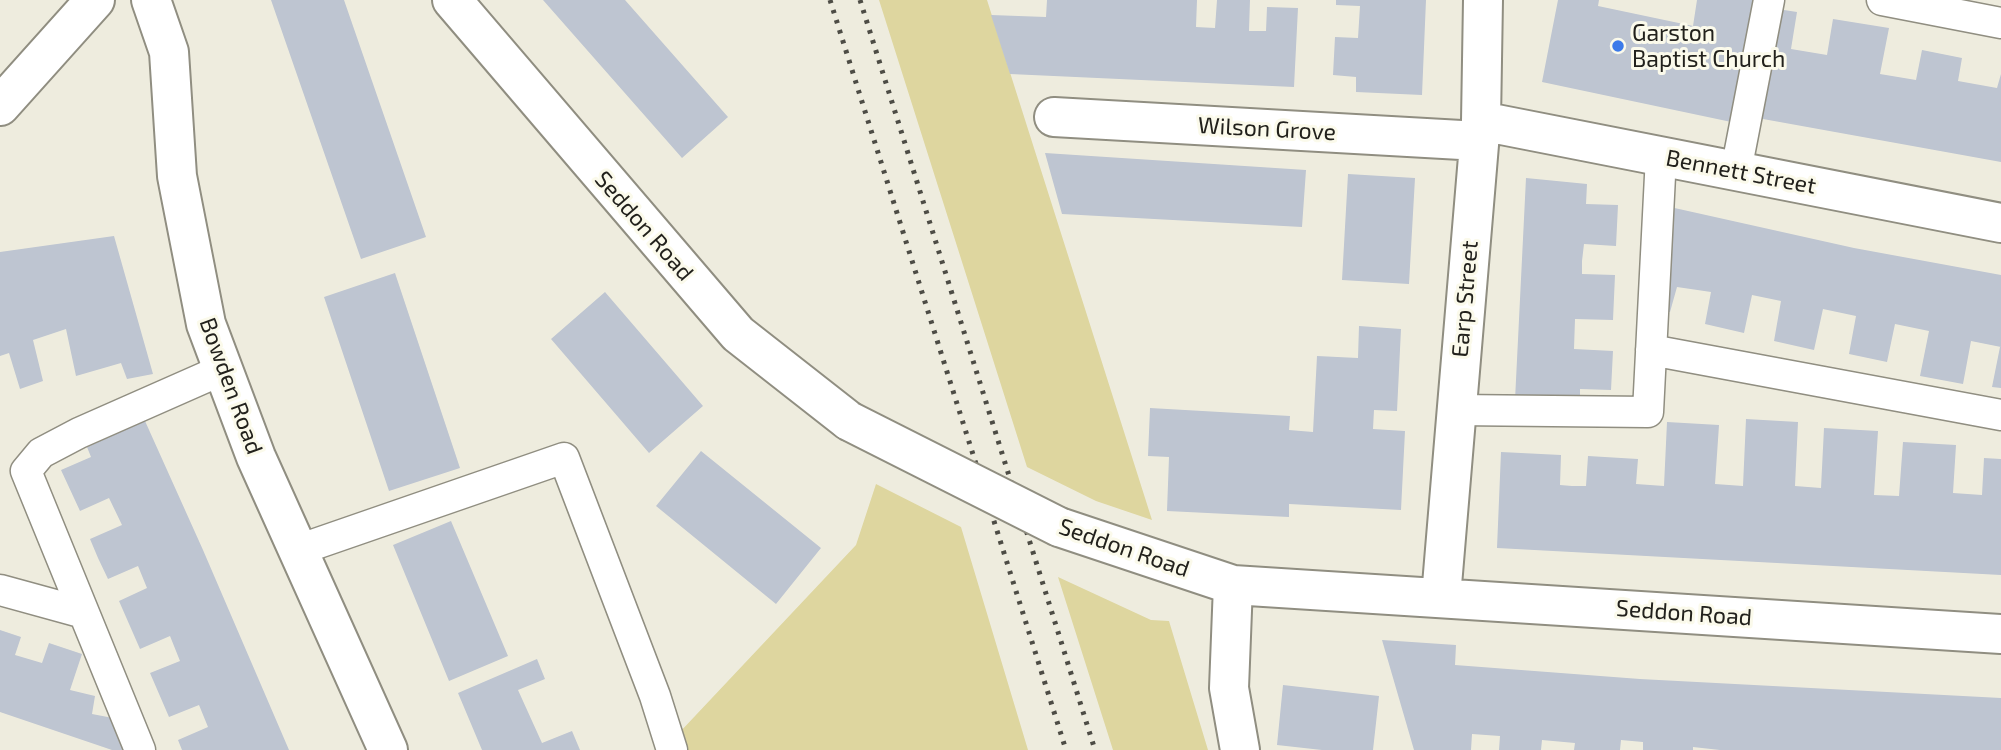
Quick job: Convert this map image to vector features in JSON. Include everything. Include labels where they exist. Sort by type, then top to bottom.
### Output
[{"type":"street","points":[[0,106],[95,0]]},
{"type":"street","name":"Bowden Road","points":[[151,0],[169,52],[177,176],[206,324],[256,457],[388,750]]},
{"type":"street","name":"Seddon Road","points":[[452,0],[738,334],[849,421],[1059,527],[1233,585],[2001,634]]},
{"type":"street","name":"Earp Street","points":[[1441,597],[1480,131],[1483,0]]},
{"type":"street","name":"Wilson Grove","points":[[1055,117],[1480,131]]},
{"type":"street","name":"Bennett Street","points":[[1480,131],[1661,156],[2001,223]]},
{"type":"street","points":[[1233,585],[1228,688],[1240,750]]},
{"type":"lane","points":[[1736,171],[1769,0]]},
{"type":"lane","points":[[1882,0],[2001,23]]},
{"type":"lane","points":[[1456,410],[1647,412],[1661,156]]},
{"type":"lane","points":[[1651,350],[2001,415]]},
{"type":"lane","points":[[140,750],[26,471],[41,453],[79,433],[224,369]]},
{"type":"lane","points":[[298,550],[564,458],[655,696],[672,750]]},
{"type":"lane","points":[[0,590],[84,613]]},
{"type":"shaded area","points":[[879,0],[987,0],[1152,520],[1096,501],[1027,467]]},
{"type":"shaded area","points":[[876,484],[961,527],[1028,750],[685,750],[679,733],[856,545]]},
{"type":"shaded area","points":[[1058,577],[1151,620],[1169,621],[1208,750],[1113,750]]},
{"type":"building","points":[[271,0],[344,0],[426,237],[361,259]]},
{"type":"building","points":[[543,0],[625,0],[728,117],[682,158]]},
{"type":"building","points":[[1047,0],[1197,0],[1196,27],[1215,28],[1217,0],[1250,0],[1249,31],[1266,31],[1267,7],[1298,8],[1294,87],[1010,74],[991,15],[1046,17]]},
{"type":"building","points":[[1336,0],[1426,0],[1422,95],[1356,92],[1356,77],[1333,75],[1335,37],[1358,38],[1360,6],[1336,5]]},
{"type":"building","points":[[1558,0],[1599,0],[1598,6],[1693,26],[1697,0],[1761,0],[1736,123],[1542,82]]},
{"type":"building","points":[[1771,8],[1797,12],[1791,49],[1827,55],[1833,19],[1889,28],[1880,74],[1916,80],[1922,50],[1962,58],[1958,81],[1997,88],[2001,74],[2001,162],[1752,117]]},
{"type":"building","points":[[1045,153],[1306,170],[1302,227],[1062,214]]},
{"type":"building","points":[[1348,174],[1415,178],[1409,284],[1342,280]]},
{"type":"building","points":[[1526,178],[1587,184],[1586,204],[1618,205],[1616,246],[1584,244],[1582,261],[1582,274],[1615,275],[1613,320],[1575,319],[1574,349],[1613,351],[1611,390],[1580,389],[1580,403],[1515,400]]},
{"type":"building","points":[[1670,207],[1854,248],[2001,275],[2001,347],[1971,341],[1963,384],[1920,376],[1929,331],[1895,324],[1887,362],[1849,354],[1856,316],[1823,309],[1814,350],[1774,341],[1781,301],[1752,295],[1744,333],[1705,324],[1711,292],[1677,287],[1670,312],[1655,310]]},
{"type":"building","points":[[114,236],[153,374],[127,379],[121,363],[76,376],[66,329],[33,340],[43,381],[20,389],[9,353],[0,356],[0,252]]},
{"type":"building","points":[[395,273],[460,468],[389,491],[324,297]]},
{"type":"building","points":[[605,292],[703,406],[649,453],[551,339]]},
{"type":"building","points":[[1359,326],[1401,329],[1397,411],[1374,410],[1373,429],[1405,431],[1401,510],[1289,504],[1289,517],[1167,511],[1169,457],[1148,456],[1150,408],[1290,416],[1289,430],[1313,432],[1317,356],[1358,358]]},
{"type":"building","points":[[2001,347],[2001,388],[1992,387]]},
{"type":"building","points":[[1746,419],[1798,422],[1795,486],[1821,488],[1824,428],[1878,431],[1874,495],[1899,496],[1903,442],[1956,445],[1953,493],[1982,495],[1984,458],[2001,459],[2001,575],[1497,548],[1501,452],[1561,455],[1560,485],[1572,486],[1586,486],[1588,456],[1638,459],[1636,484],[1664,486],[1667,422],[1719,425],[1715,484],[1743,486]]},
{"type":"building","points":[[145,421],[289,750],[182,750],[178,740],[208,727],[199,705],[169,717],[150,673],[180,661],[170,636],[140,649],[119,601],[147,588],[138,566],[108,579],[90,539],[122,525],[109,498],[80,511],[61,470],[91,457],[87,447]]},
{"type":"building","points":[[701,451],[821,548],[776,604],[656,506]]},
{"type":"building","points":[[451,521],[508,656],[449,681],[393,545]]},
{"type":"building","points":[[0,630],[21,637],[15,655],[42,663],[49,643],[82,654],[70,690],[95,696],[92,714],[118,719],[129,750],[112,750],[0,712]]},
{"type":"building","points":[[1382,640],[1456,645],[1455,665],[1640,679],[2001,698],[2001,750],[1720,750],[1693,747],[1693,750],[1643,750],[1643,742],[1621,740],[1620,750],[1574,750],[1575,743],[1542,740],[1541,750],[1499,750],[1500,736],[1472,734],[1471,750],[1414,750]]},
{"type":"building","points":[[537,659],[545,679],[518,690],[542,743],[572,731],[580,750],[482,750],[458,693]]},
{"type":"building","points":[[1283,685],[1379,696],[1373,750],[1322,750],[1277,745]]},
{"type":"railway","points":[[830,0],[1066,750]]},
{"type":"railway","points":[[860,0],[1095,750]]},
{"type":"place","name":"Garston Baptist Church","points":[[1618,46]]}]
